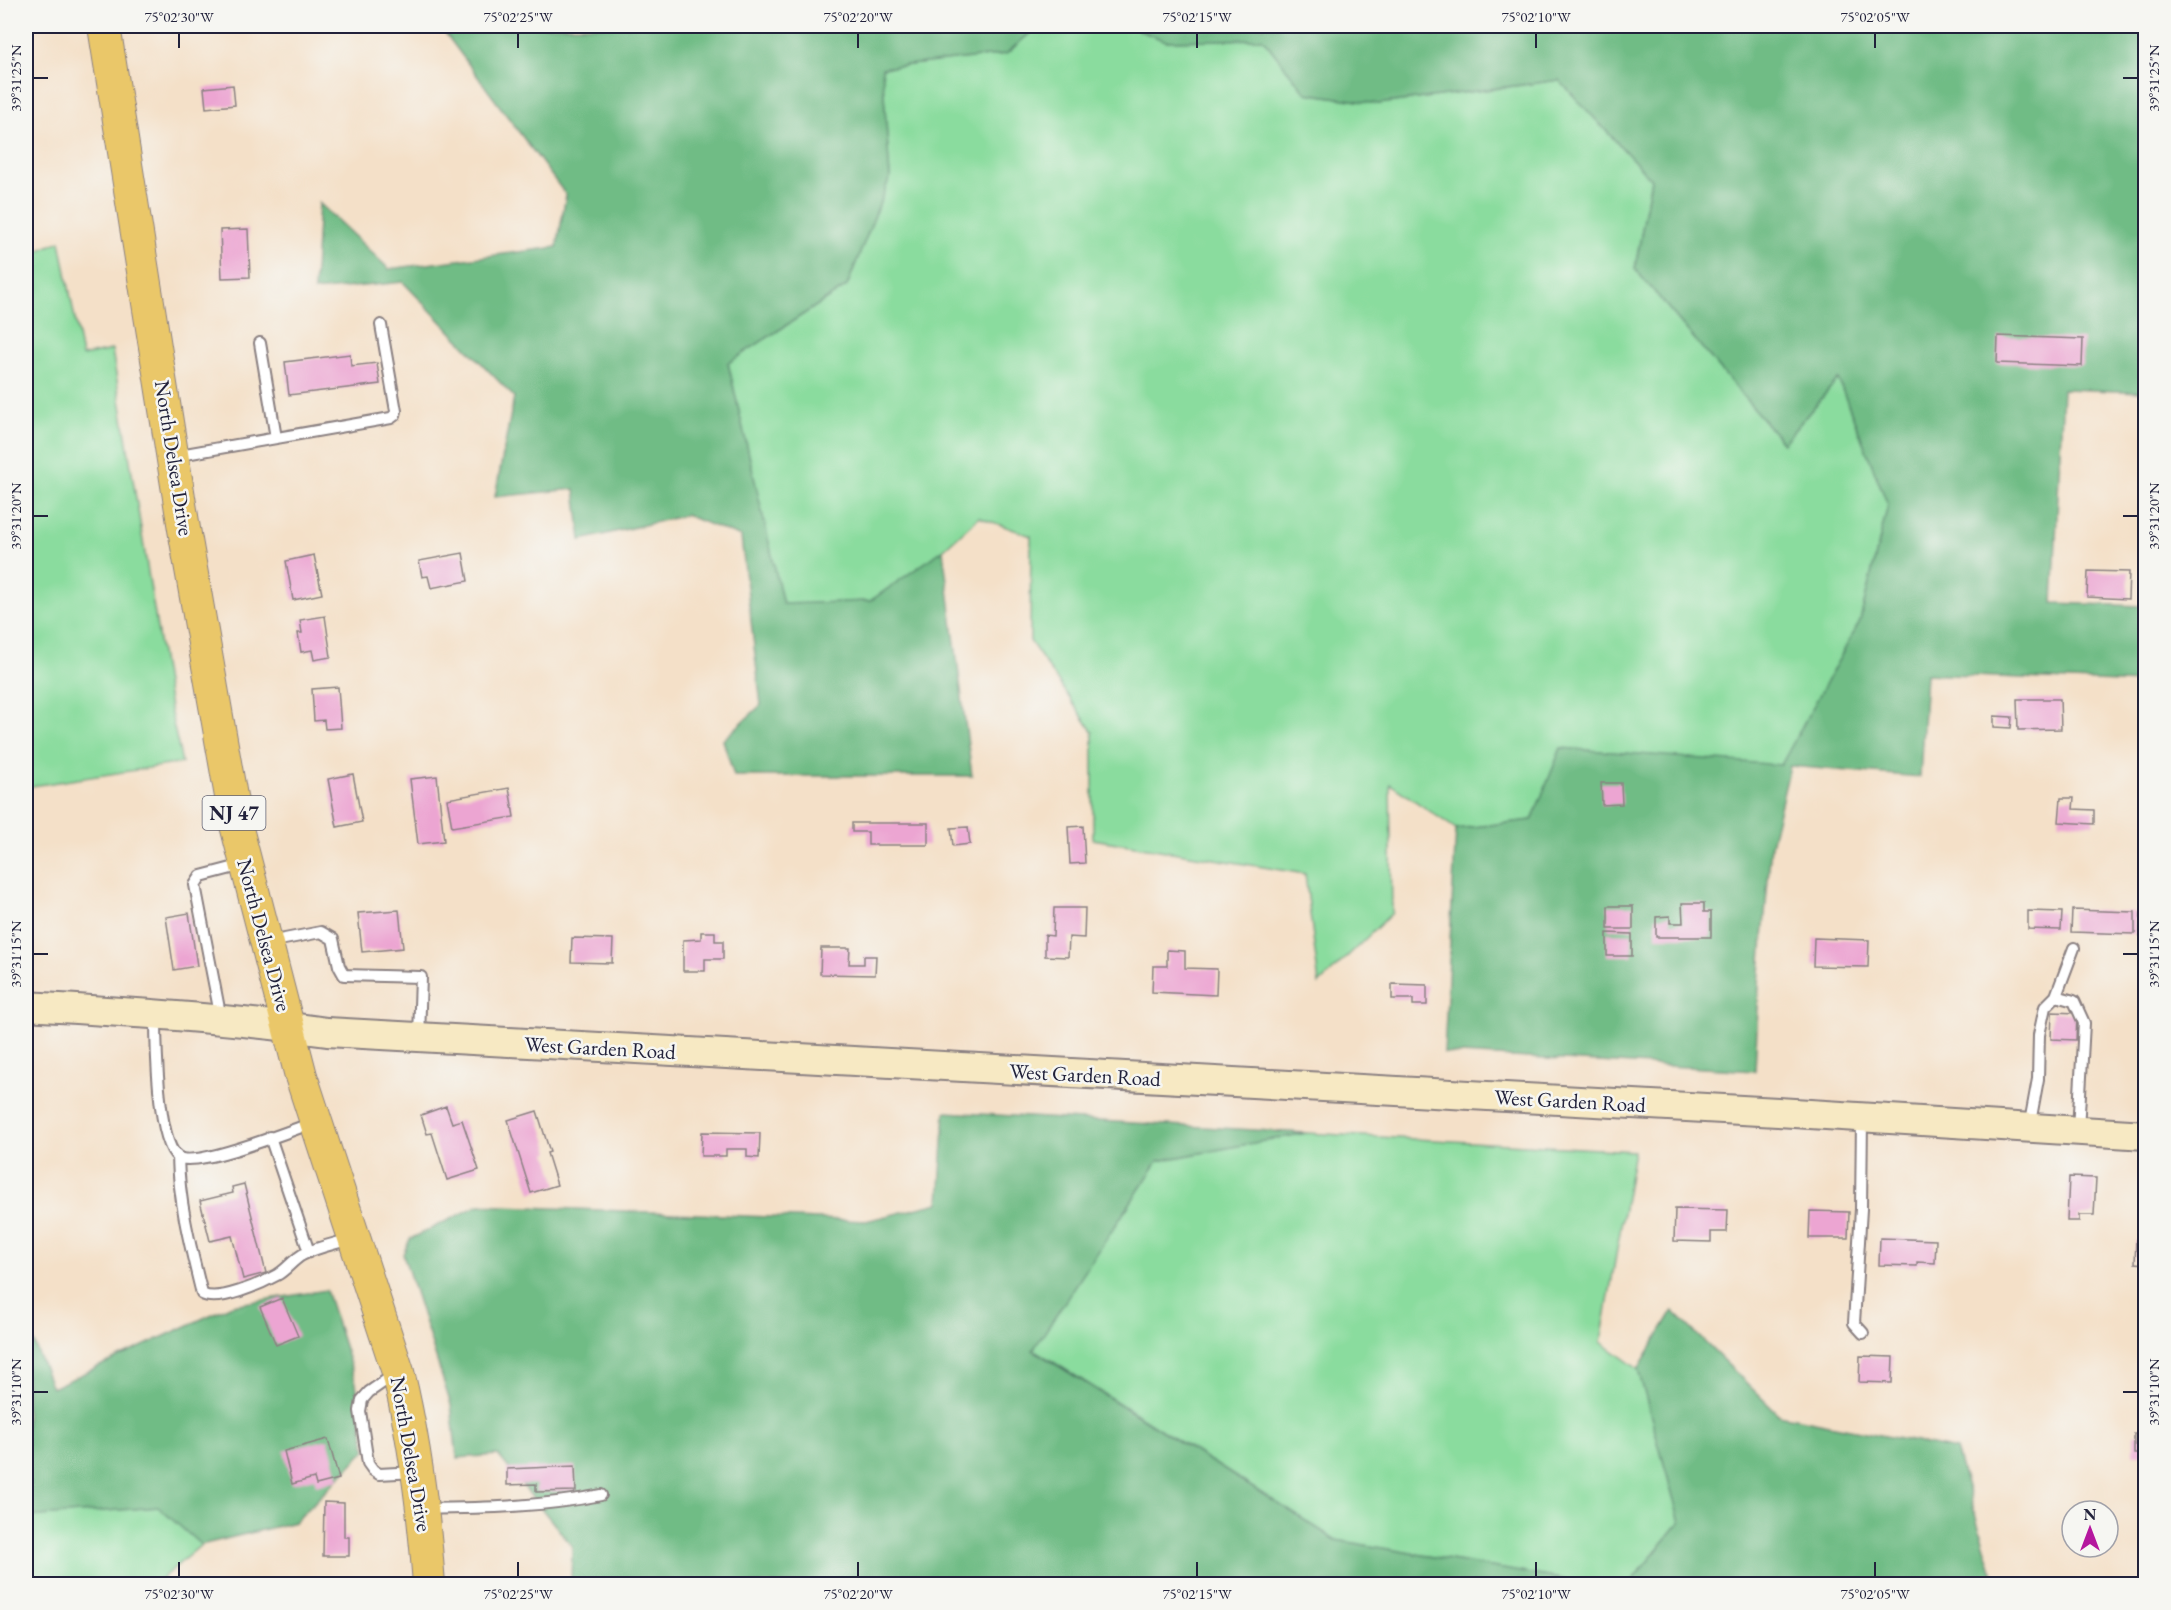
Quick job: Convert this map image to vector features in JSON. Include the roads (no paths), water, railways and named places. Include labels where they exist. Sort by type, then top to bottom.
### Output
[{"type":"main road","name":"North Delsea Drive","points":[[105,26],[214,708],[236,825],[288,1027],[316,1122],[398,1372],[409,1416],[418,1472],[429,1584]]},
{"type":"main road","name":"West Garden Road","points":[[26,1006],[221,1019],[327,1032],[2145,1135]]},
{"type":"lane","points":[[173,456],[390,418],[395,414],[381,325]]},
{"type":"lane","points":[[260,343],[276,438]]},
{"type":"lane","points":[[221,1019],[195,885],[201,876],[246,864]]},
{"type":"lane","points":[[266,943],[321,932],[333,939],[339,966],[344,975],[421,976],[419,1037]]},
{"type":"lane","points":[[2029,1128],[2038,1079],[2039,1035],[2045,1007],[2056,996],[2074,948]]},
{"type":"lane","points":[[2056,996],[2074,1001],[2084,1023],[2078,1131]]},
{"type":"lane","points":[[156,1014],[157,1063],[164,1132],[171,1149],[178,1157],[189,1161],[209,1158],[316,1122]]},
{"type":"lane","points":[[1862,1118],[1861,1209],[1854,1323],[1863,1333]]},
{"type":"lane","points":[[270,1137],[309,1252]]},
{"type":"lane","points":[[178,1157],[179,1186],[202,1294],[207,1297],[227,1295],[246,1288],[276,1276],[309,1252],[353,1239]]},
{"type":"lane","points":[[398,1372],[369,1392],[362,1400],[360,1411],[368,1463],[379,1474],[418,1472]]},
{"type":"lane","points":[[423,1509],[513,1507],[601,1495]]}]
